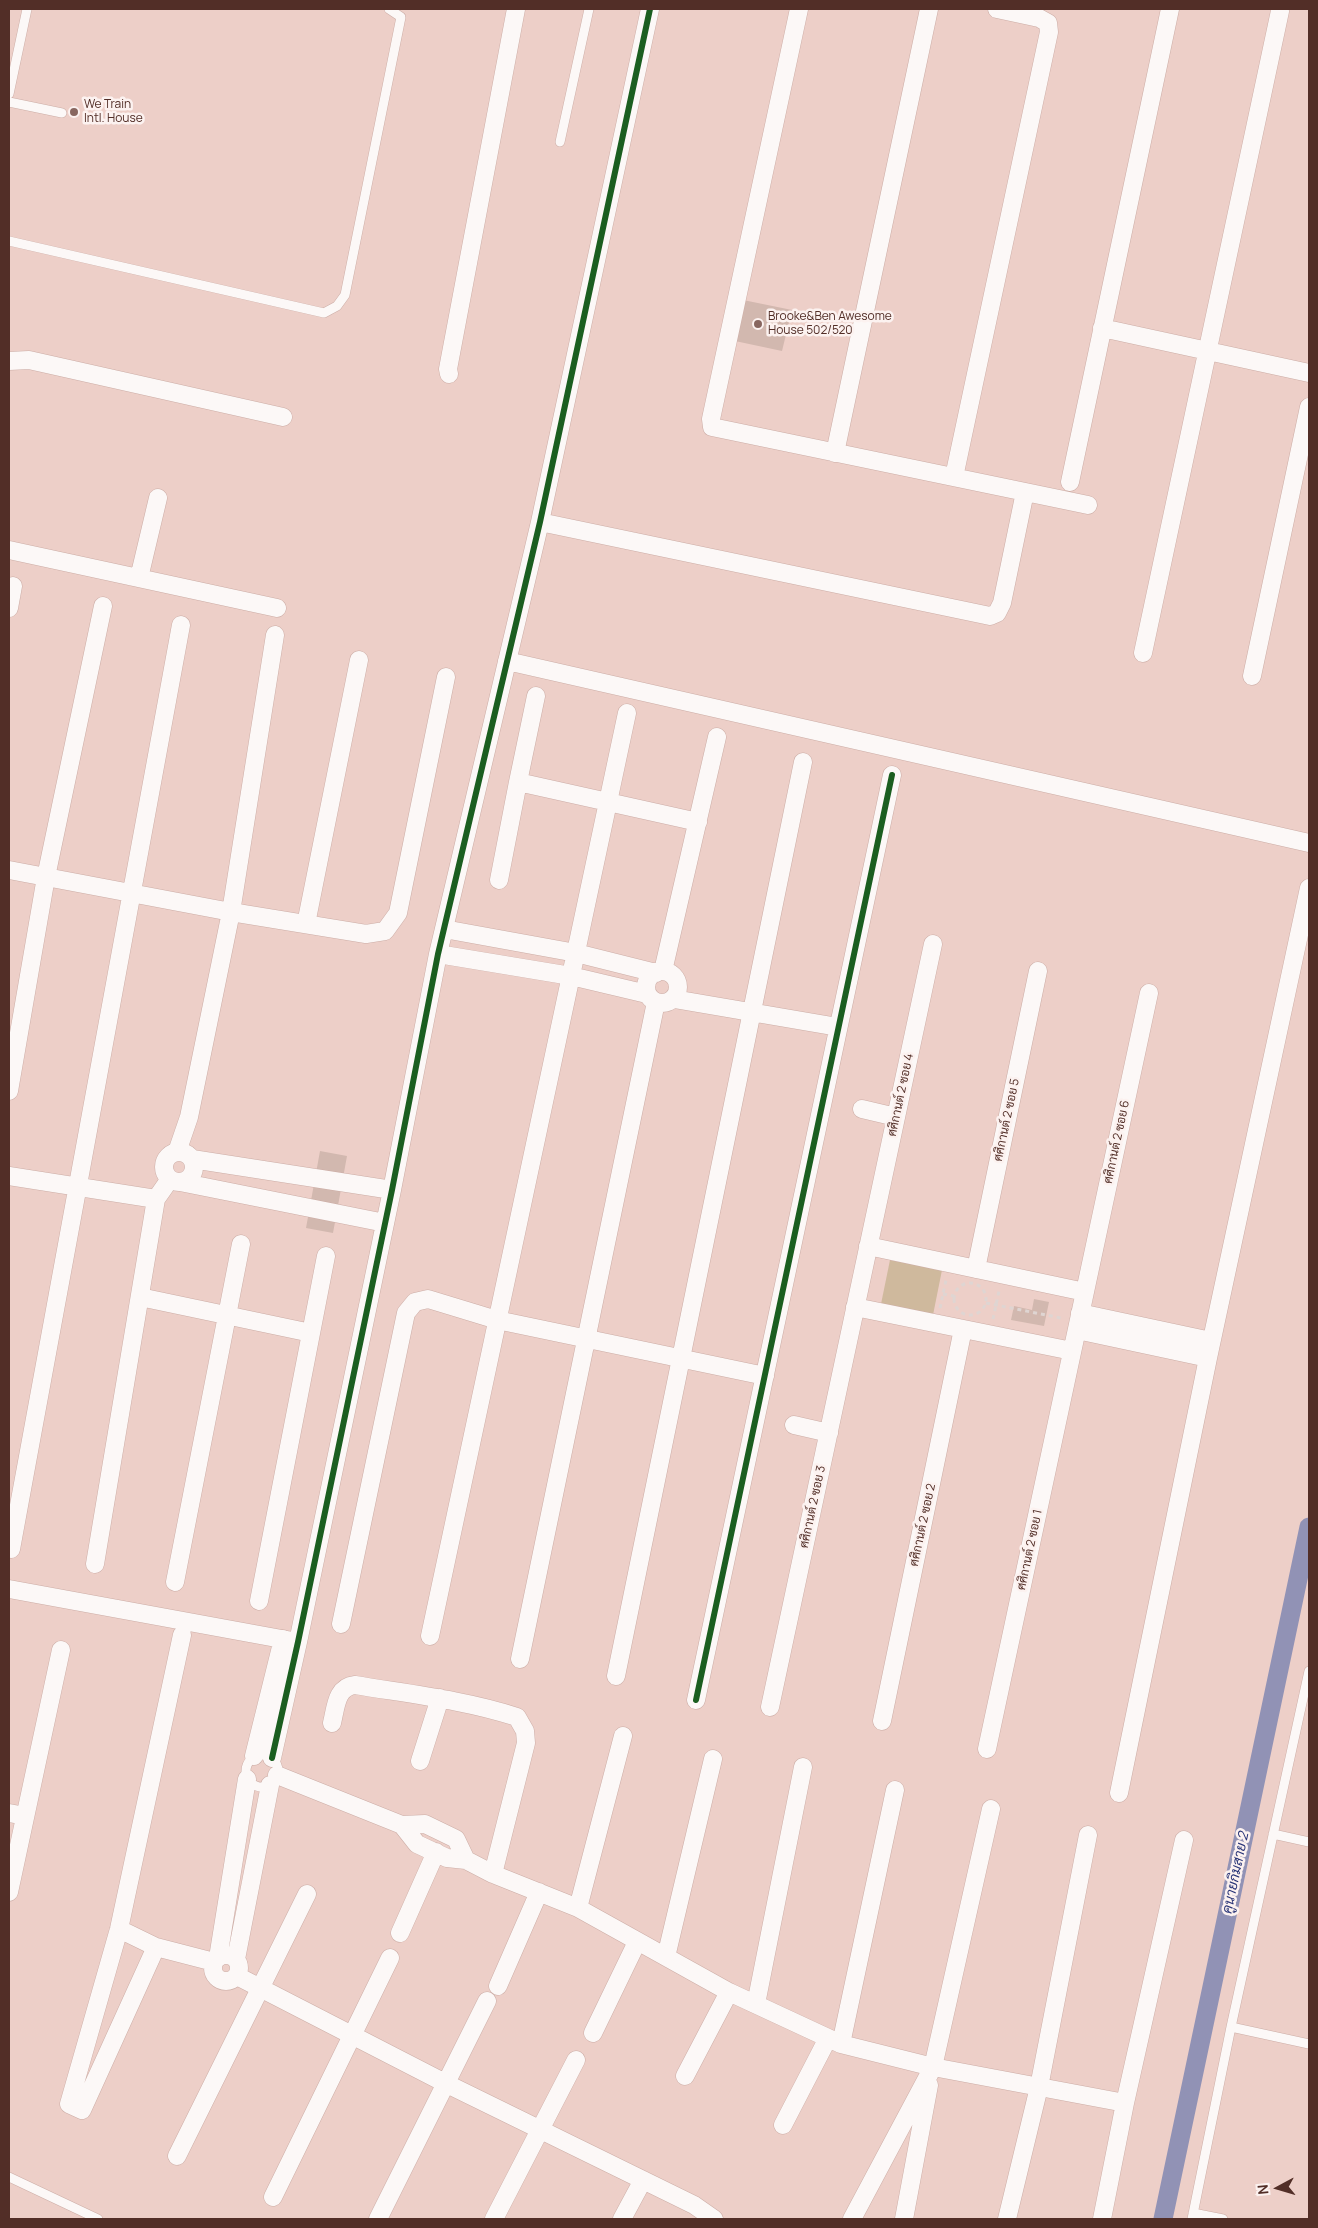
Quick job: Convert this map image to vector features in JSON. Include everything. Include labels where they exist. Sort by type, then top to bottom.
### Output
[{"type":"street","points":[[449,374],[450,359],[516,9]]},
{"type":"street","points":[[272,1758],[290,1640],[385,1223],[438,954],[540,522],[650,9]]},
{"type":"street","points":[[799,9],[711,419],[712,427],[1088,505]]},
{"type":"street","points":[[834,453],[929,9]]},
{"type":"street","points":[[954,477],[1049,32],[1048,23],[1039,18],[997,9]]},
{"type":"street","points":[[1070,482],[1170,9]]},
{"type":"street","points":[[1143,653],[1280,11]]},
{"type":"street","points":[[1102,328],[1309,373]]},
{"type":"street","points":[[9,361],[30,360],[283,417]]},
{"type":"street","points":[[1252,676],[1309,407]]},
{"type":"street","points":[[540,522],[990,616],[997,613],[1002,603],[1025,492]]},
{"type":"street","points":[[139,578],[158,498]]},
{"type":"street","points":[[9,550],[277,608]]},
{"type":"street","points":[[9,608],[13,586]]},
{"type":"street","points":[[9,1091],[46,877],[103,606]]},
{"type":"street","points":[[11,1549],[130,893],[181,625]]},
{"type":"street","points":[[96,1564],[156,1199],[175,1181],[191,1176],[193,1171],[184,1156],[189,1117],[231,912],[275,635]]},
{"type":"street","points":[[306,924],[360,660]]},
{"type":"street","points":[[507,662],[1309,843]]},
{"type":"street","points":[[9,870],[231,912],[366,934],[385,931],[398,914],[446,677]]},
{"type":"street","points":[[499,880],[536,696]]},
{"type":"street","points":[[430,1636],[576,953],[606,803],[627,713]]},
{"type":"street","points":[[520,1659],[587,1340],[652,998],[647,981],[659,972],[698,822],[717,737]]},
{"type":"street","points":[[616,1676],[803,762]]},
{"type":"street","points":[[696,1700],[892,775]]},
{"type":"street","points":[[518,782],[698,822]]},
{"type":"street","points":[[1119,1793],[1209,1349],[1308,899]]},
{"type":"street","points":[[444,929],[576,953],[673,976],[677,981],[677,993],[674,999]]},
{"type":"street","name":"ศศิกานต์ 2 ซอย 4","points":[[855,1307],[933,944]]},
{"type":"street","points":[[438,954],[571,976],[652,998],[662,1004],[674,999],[838,1026]]},
{"type":"street","name":"ศศิกานต์ 2 ซอย 5","points":[[976,1269],[1038,971]]},
{"type":"street","name":"ศศิกานต์ 2 ซอย 6","points":[[1078,1321],[1149,993]]},
{"type":"street","points":[[862,1109],[896,1116]]},
{"type":"street","points":[[385,1223],[175,1181],[166,1175],[164,1163],[171,1154],[392,1190]]},
{"type":"street","points":[[9,1176],[156,1199]]},
{"type":"street","points":[[175,1582],[241,1244]]},
{"type":"street","points":[[868,1246],[1085,1292]]},
{"type":"street","points":[[259,1601],[326,1256]]},
{"type":"street","points":[[140,1297],[311,1333]]},
{"type":"street","points":[[340,1624],[406,1313],[415,1302],[428,1299],[498,1320],[764,1376]]},
{"type":"street","points":[[855,1307],[1072,1351]]},
{"type":"street","name":"ศศิกานต์ 2 ซอย 3","points":[[770,1706],[855,1307]]},
{"type":"street","points":[[1078,1321],[1209,1349]]},
{"type":"street","name":"ศศิกานต์ 2 ซอย 1","points":[[987,1749],[1078,1321]]},
{"type":"street","name":"ศศิกานต์ 2 ซอย 2","points":[[882,1722],[963,1329]]},
{"type":"street","points":[[794,1425],[828,1433]]},
{"type":"street","points":[[9,1589],[290,1640]]},
{"type":"street","points":[[156,1947],[82,2110],[69,2104],[119,1929],[182,1635]]},
{"type":"street","points":[[254,1756],[290,1640]]},
{"type":"street","points":[[9,1892],[17,1814],[61,1650]]},
{"type":"street","points":[[332,1723],[341,1690],[346,1686],[355,1685],[491,1708],[517,1717],[525,1731],[526,1743],[493,1874]]},
{"type":"street","points":[[420,1761],[440,1698]]},
{"type":"street","points":[[578,1908],[623,1736]]},
{"type":"street","points":[[666,1957],[713,1759]]},
{"type":"street","points":[[756,2004],[803,1767]]},
{"type":"street","points":[[248,1779],[216,1960],[215,1975],[222,1981],[230,1981],[237,1968],[274,1780],[402,1825],[425,1824],[456,1839],[466,1860]]},
{"type":"street","points":[[783,2125],[834,2041],[895,1790]]},
{"type":"street","points":[[904,2219],[933,2067],[991,1809]]},
{"type":"street","points":[[402,1825],[417,1844],[447,1858],[466,1860],[493,1874],[578,1908],[729,1992],[834,2041],[933,2067],[1125,2102]]},
{"type":"street","points":[[1007,2219],[1039,2087],[1088,1835]]},
{"type":"street","points":[[1102,2219],[1125,2102],[1184,1840]]},
{"type":"street","points":[[400,1933],[436,1852]]},
{"type":"street","points":[[498,1986],[539,1892]]},
{"type":"street","points":[[177,2156],[307,1894]]},
{"type":"street","points":[[119,1929],[156,1947],[216,1960],[226,1955],[237,1968],[260,1986],[445,2083],[694,2205],[714,2219]]},
{"type":"street","points":[[593,2033],[637,1942]]},
{"type":"street","points":[[273,2197],[390,1958]]},
{"type":"street","points":[[685,2076],[729,1992]]},
{"type":"street","points":[[378,2219],[487,2002]]},
{"type":"street","points":[[494,2219],[576,2060]]},
{"type":"street","points":[[852,2219],[933,2067]]},
{"type":"street","points":[[622,2219],[643,2180]]},
{"type":"lane","points":[[9,94],[27,9]]},
{"type":"lane","points":[[9,241],[324,314],[336,306],[346,295],[401,17],[389,9]]},
{"type":"lane","points":[[560,142],[589,9]]},
{"type":"lane","points":[[9,102],[62,113]]},
{"type":"lane","points":[[1223,2219],[1192,2216],[1230,2027],[1309,1671]]},
{"type":"lane","points":[[266,1755],[272,1758],[278,1769],[274,1780],[257,1786],[248,1779],[246,1766],[254,1756],[266,1755]]},
{"type":"lane","points":[[1273,1834],[1309,1842]]},
{"type":"lane","points":[[1230,2027],[1309,2044]]},
{"type":"lane","points":[[9,2177],[98,2219]]},
{"type":"path","points":[[936,1323],[949,1264]]},
{"type":"path","points":[[990,1334],[1003,1275]]},
{"type":"path","points":[[974,1283],[983,1289],[986,1303],[978,1314],[967,1316],[958,1311],[954,1296],[959,1287],[974,1283]]},
{"type":"path","points":[[943,1294],[954,1296]]},
{"type":"path","points":[[986,1303],[1078,1321]]},
{"type":"shaded area","points":[[890,1260],[942,1270],[933,1315],[881,1304]]},
{"type":"building","points":[[743,300],[792,310],[782,351],[735,341]]},
{"type":"building","points":[[320,1151],[347,1156],[333,1233],[306,1228]]},
{"type":"building","points":[[1034,1299],[1049,1302],[1044,1326],[1011,1320],[1014,1306],[1032,1310]]},
{"type":"waterway","name":"คูนายกิมสาย 2","points":[[1163,2219],[1309,1527]]},
{"type":"cycle path","points":[[272,1758],[392,1190],[438,954],[540,522],[650,9]]},
{"type":"cycle path","points":[[696,1700],[892,775]]},
{"type":"place","name":"We Train Intl. House","points":[[74,112]]},
{"type":"place","name":"Brooke&Ben Awesome House 502/520","points":[[758,324]]}]
